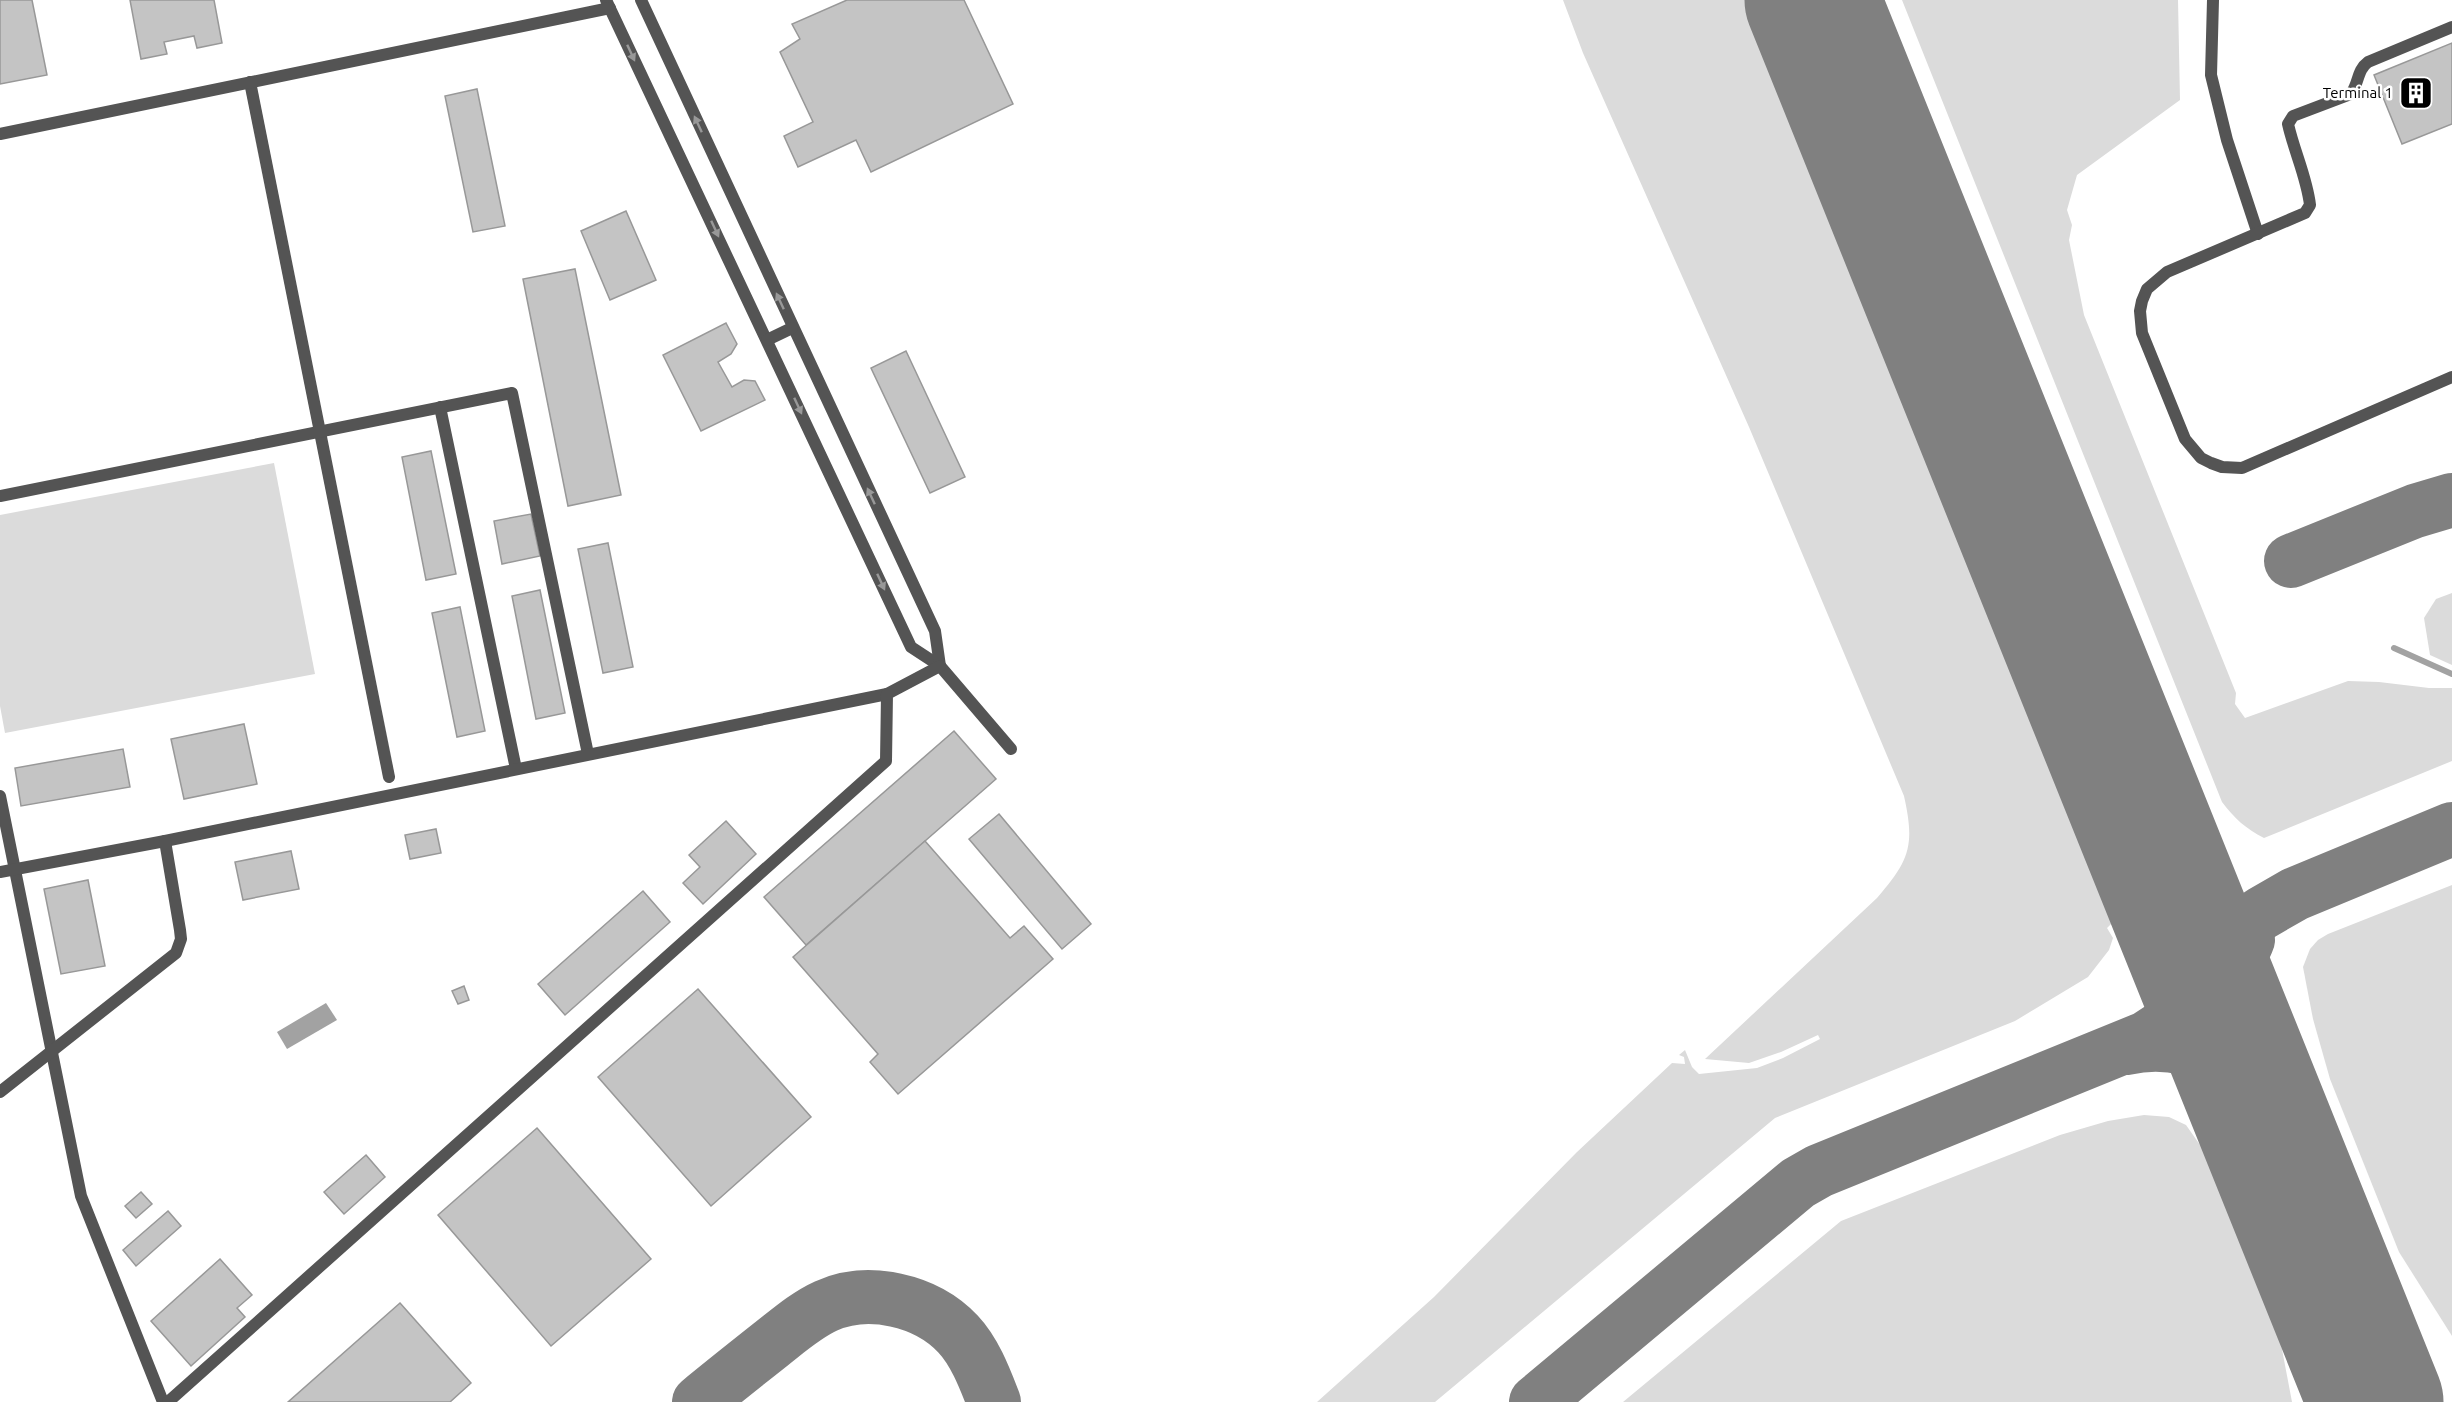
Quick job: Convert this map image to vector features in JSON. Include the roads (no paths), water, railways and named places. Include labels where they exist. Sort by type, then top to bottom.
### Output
[{"type":"lane","points":[[640,0],[935,631],[940,666]]},
{"type":"lane","points":[[2213,0],[2211,75],[2227,140],[2259,234]]},
{"type":"lane","points":[[0,134],[608,4],[911,647],[940,666],[1011,749]]},
{"type":"lane","points":[[2452,27],[2368,62],[2359,72],[2351,94],[2294,116],[2288,124],[2310,205],[2305,213],[2167,272],[2147,289],[2140,311],[2142,333],[2185,439],[2200,458],[2222,467],[2242,468],[2452,377]]},
{"type":"lane","points":[[250,82],[389,777]]},
{"type":"lane","points":[[767,340],[792,328]]},
{"type":"lane","points":[[0,496],[512,393],[588,754]]},
{"type":"lane","points":[[440,407],[516,769]]},
{"type":"lane","points":[[0,872],[165,841],[887,694],[940,666]]},
{"type":"lane","points":[[168,1402],[886,761],[887,694]]},
{"type":"lane","points":[[0,796],[81,1196],[163,1402]]},
{"type":"lane","points":[[0,1092],[176,953],[181,939],[165,841]]},
{"type":"waterway","points":[[2394,648],[2452,674]]},
{"type":"place","name":"Terminal 1","points":[[2416,93]]}]
